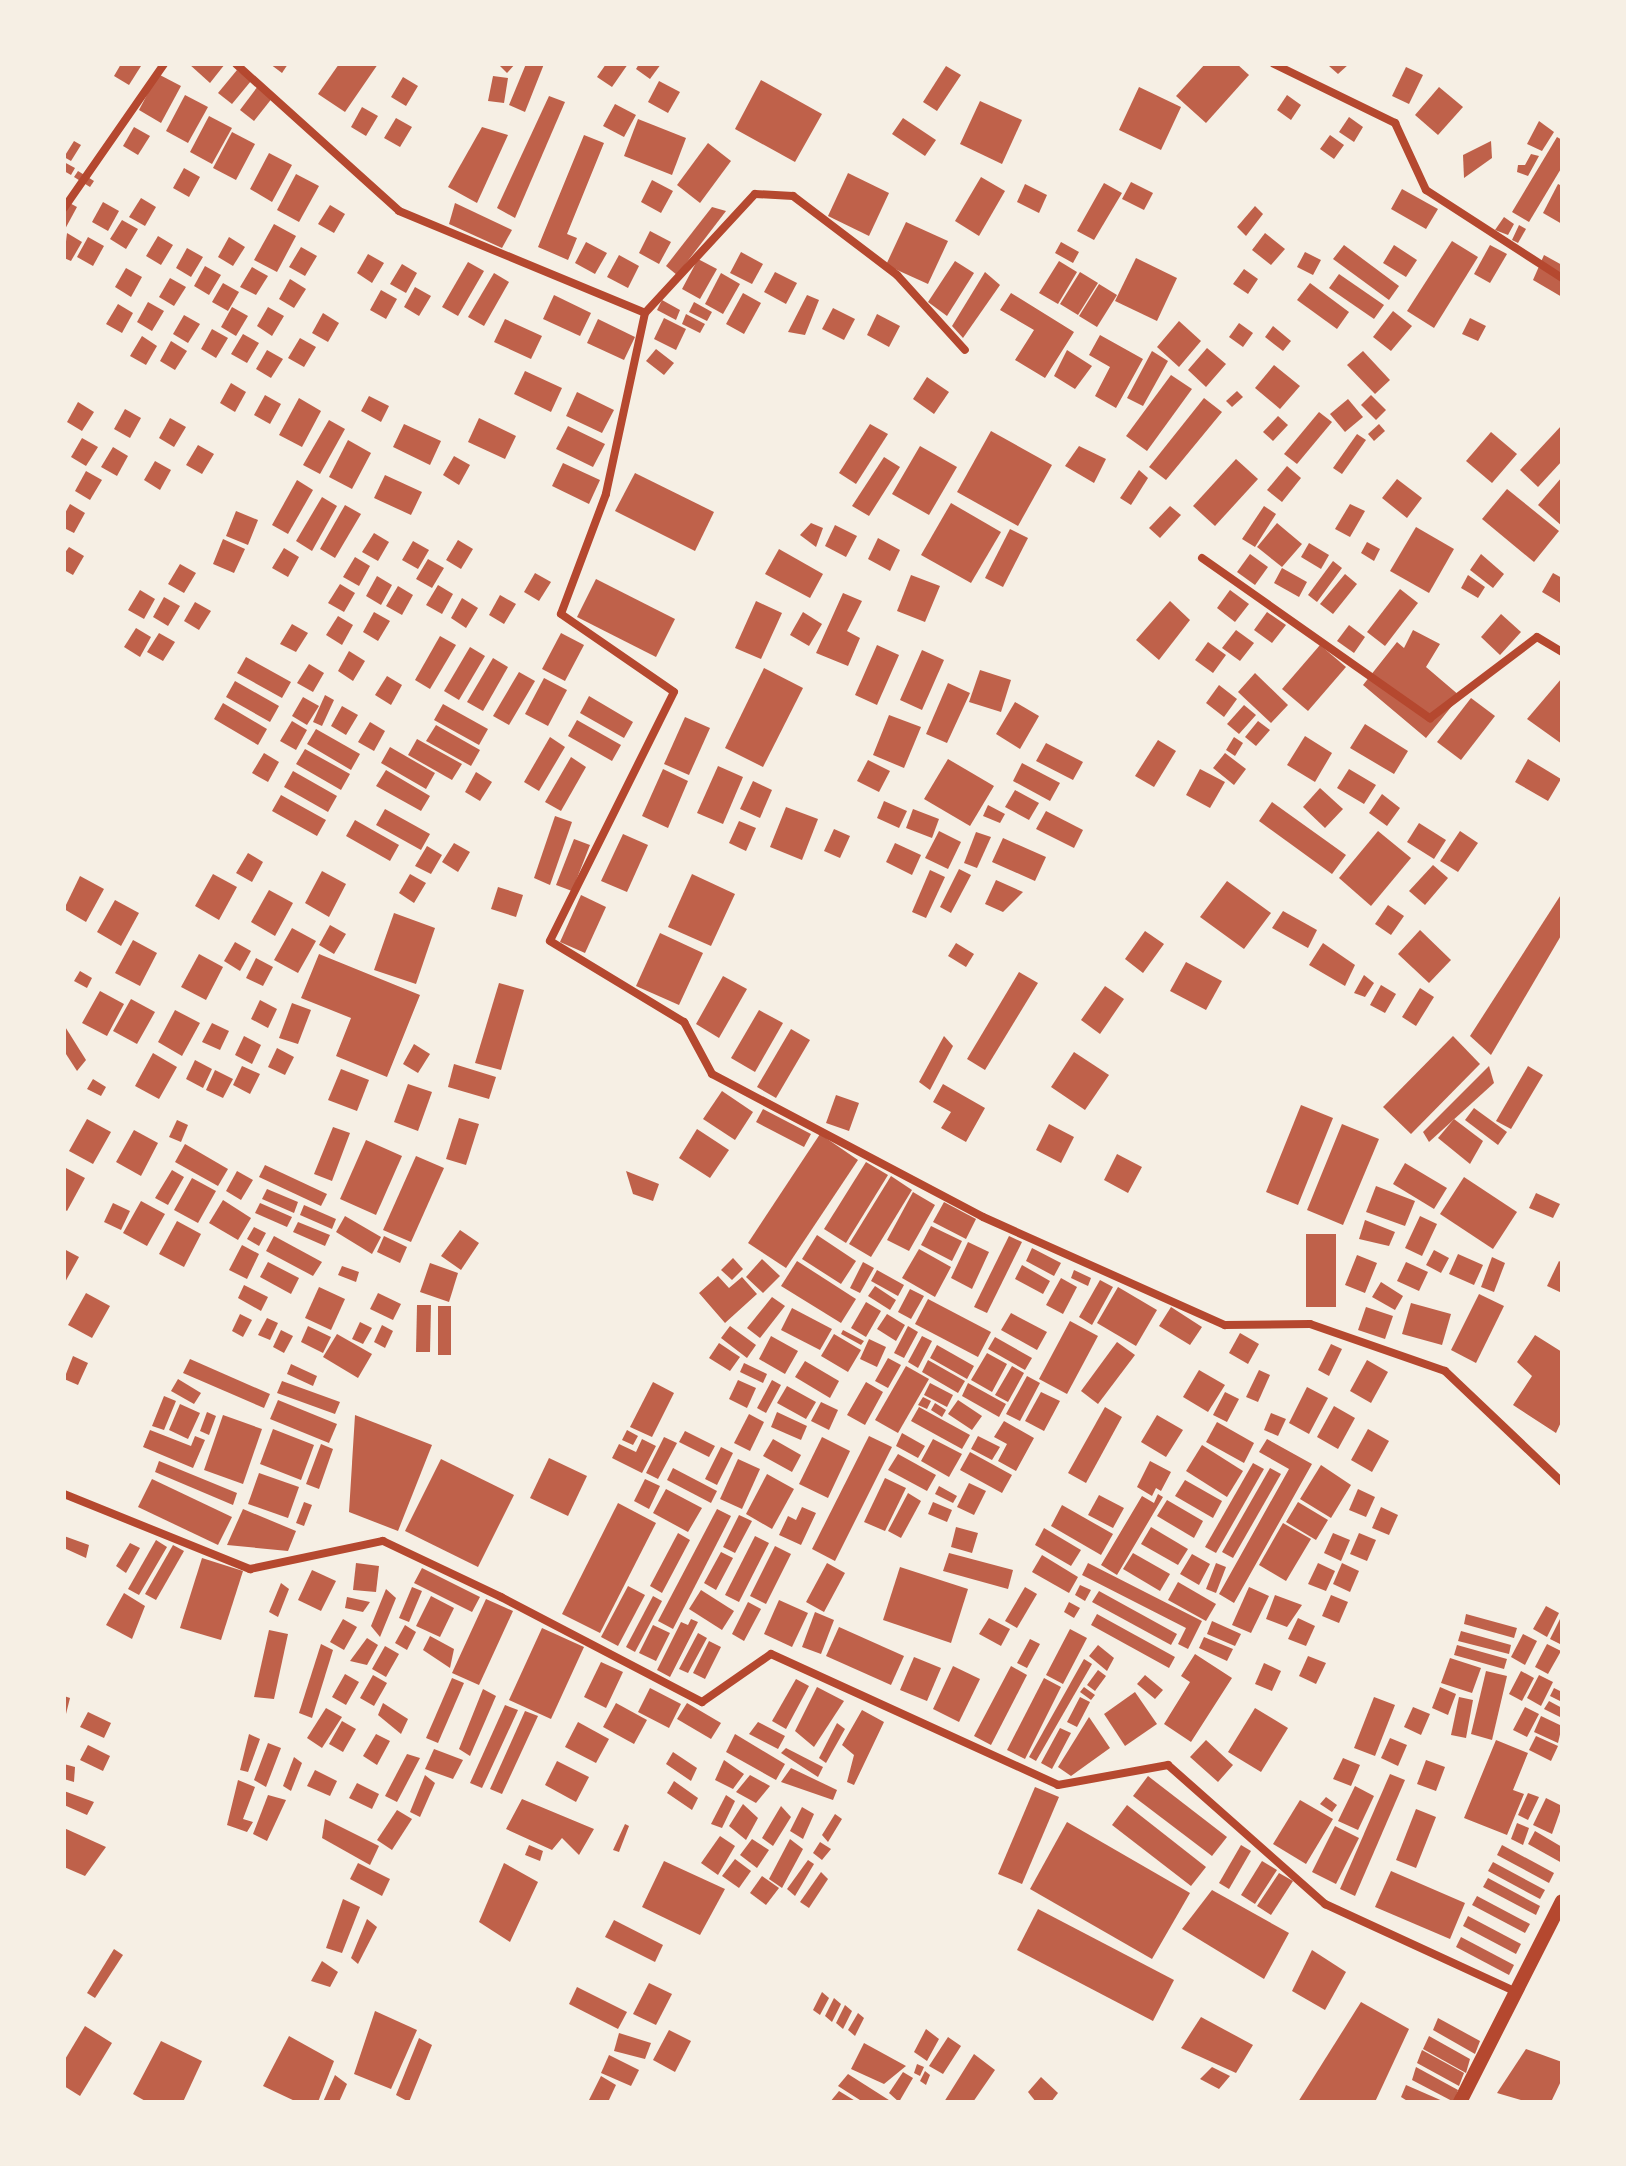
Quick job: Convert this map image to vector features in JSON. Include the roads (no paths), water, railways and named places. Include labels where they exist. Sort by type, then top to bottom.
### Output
[{"type":"street","points":[[64,208],[164,64]]},
{"type":"street","points":[[236,64],[399,211],[645,313]]},
{"type":"street","points":[[1274,64],[1395,123],[1426,190],[1562,278]]},
{"type":"street","points":[[965,350],[897,275],[793,196],[755,194],[645,313],[606,494],[561,614],[674,692],[550,941],[684,1022],[712,1074],[983,1217],[1225,1325],[1310,1324],[1445,1371],[1562,1482]]},
{"type":"street","points":[[1202,558],[1430,718],[1537,637],[1562,652]]},
{"type":"street","points":[[64,1494],[250,1569],[383,1541],[501,1597],[702,1702],[771,1654],[1058,1785],[1168,1765],[1325,1904],[1514,1991]]},
{"type":"street","points":[[1460,2102],[1562,1901]]}]
